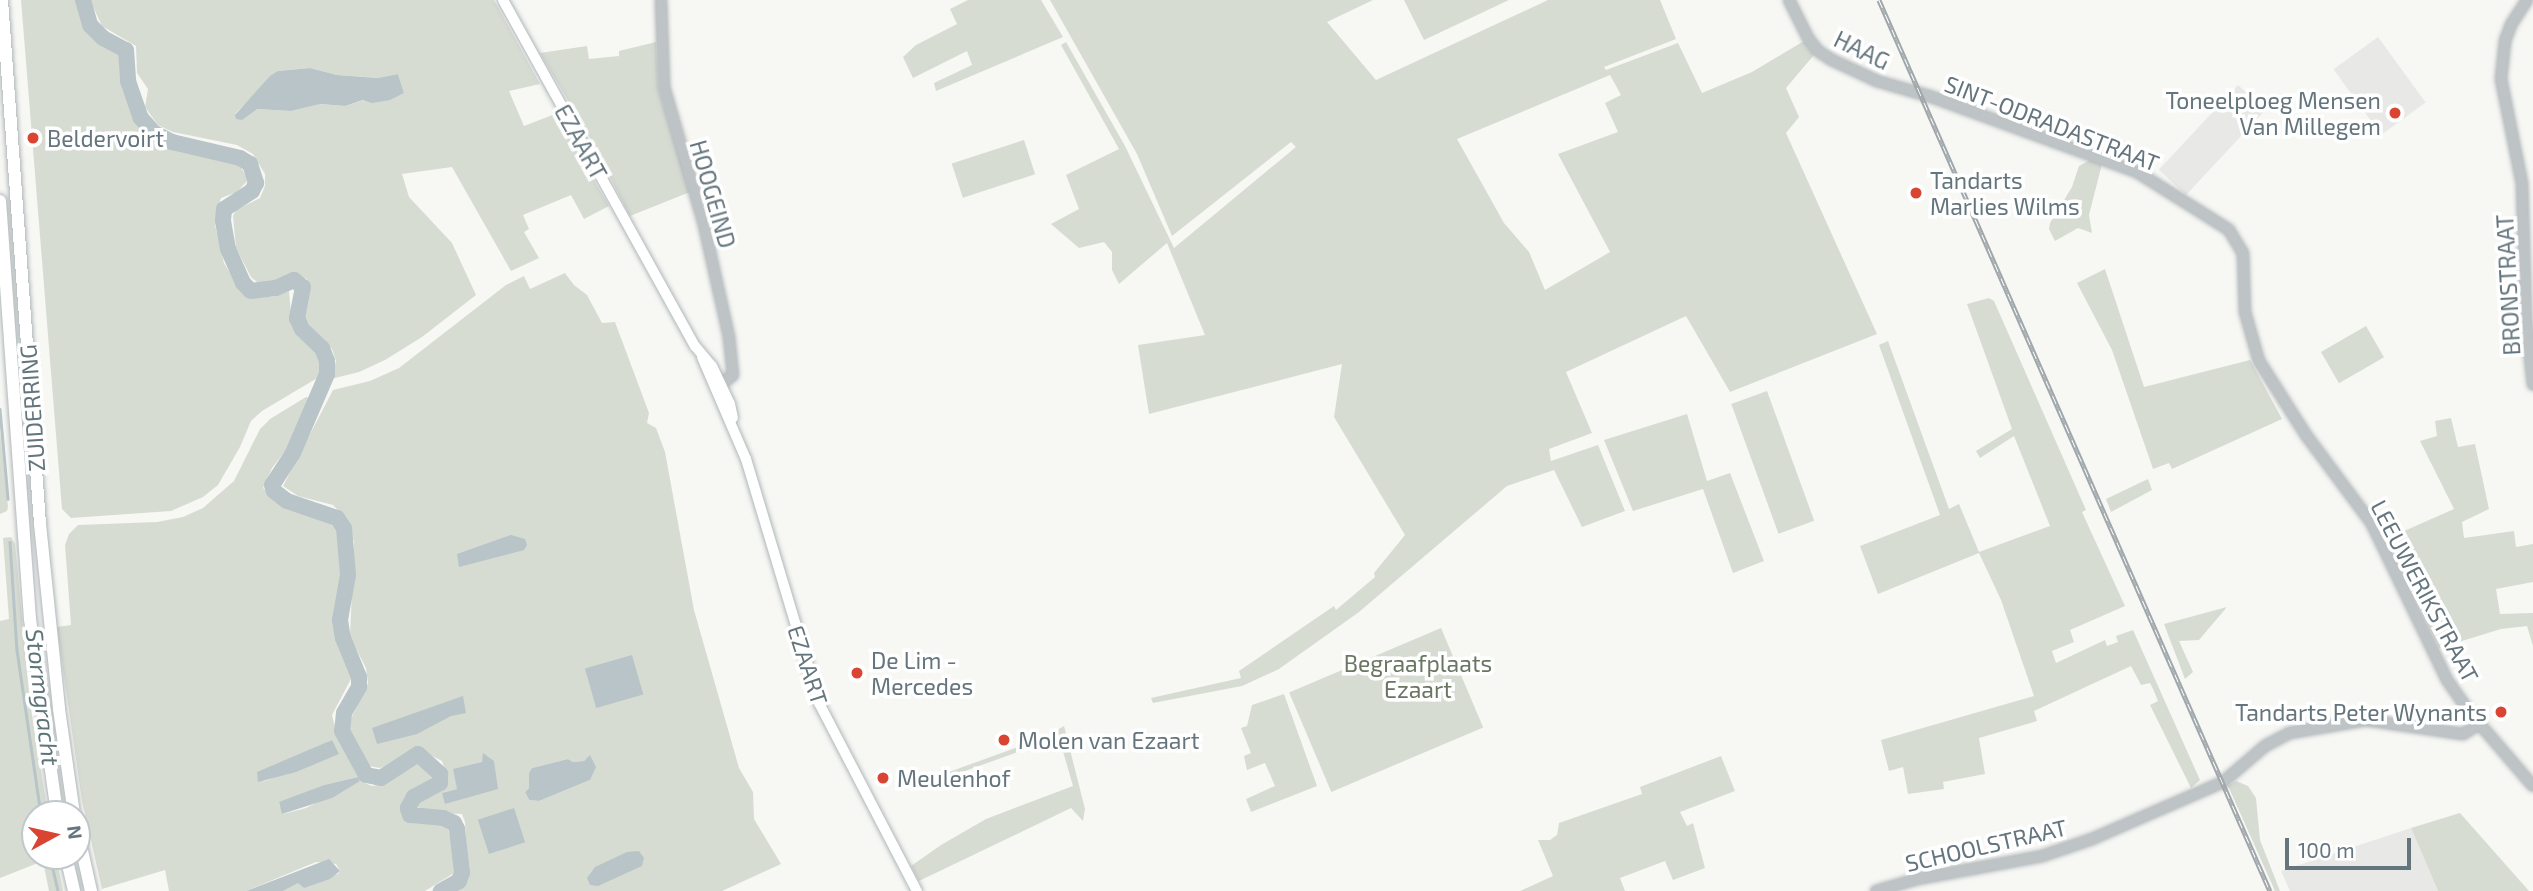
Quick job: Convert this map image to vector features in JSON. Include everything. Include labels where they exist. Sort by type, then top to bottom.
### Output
[{"type":"highway","name":"ZUIDERRING","points":[[2,0],[40,523],[59,709],[72,800]]},
{"type":"highway","name":"ZUIDERRING","points":[[0,201],[30,619],[55,800]]},
{"type":"highway","points":[[69,870],[74,891]]},
{"type":"highway","points":[[86,870],[91,891]]},
{"type":"main road","name":"EZAART","points":[[503,0],[702,357],[712,366],[718,387],[733,411],[734,425],[819,703],[916,891]]},
{"type":"street","name":"HOOGEIND","points":[[661,0],[664,88],[705,225],[729,337],[733,374],[718,387]]},
{"type":"street","name":"HAAG","points":[[1790,0],[1808,38],[1818,51],[1877,81],[1905,90]]},
{"type":"street","name":"BRONSTRAAT","points":[[2527,0],[2511,25],[2500,68],[2501,90],[2522,183],[2526,319],[2533,385]]},
{"type":"street","name":"SINT-ODRADASTRAAT","points":[[1905,90],[1932,97],[2137,172],[2222,223],[2237,239],[2243,253]]},
{"type":"street","name":"LEEUWERIKSTRAAT","points":[[2243,253],[2245,312],[2259,361],[2306,435],[2372,524],[2447,680],[2479,724],[2533,786]]},
{"type":"street","name":"SCHOOLSTRAAT","points":[[1876,891],[1917,879],[2017,861],[2065,849],[2230,778],[2273,741],[2305,729],[2378,720],[2463,734],[2479,724]]},
{"type":"shaded area","points":[[2378,37],[2426,103],[2381,135],[2334,69]]},
{"type":"shaded area","points":[[310,68],[337,75],[378,78],[398,74],[404,93],[390,100],[372,103],[363,100],[345,106],[320,104],[291,111],[257,109],[242,120],[236,119],[235,115],[270,76],[278,71]]},
{"type":"shaded area","points":[[2238,85],[2265,110],[2186,195],[2159,170]]},
{"type":"shaded area","points":[[511,535],[525,539],[527,545],[524,550],[459,567],[457,554]]},
{"type":"shaded area","points":[[632,655],[643,694],[596,708],[585,669]]},
{"type":"shaded area","points":[[463,696],[466,713],[451,716],[417,734],[377,744],[372,728]]},
{"type":"shaded area","points":[[332,740],[339,754],[296,772],[258,782],[257,772]]},
{"type":"shaded area","points":[[483,753],[494,761],[498,789],[445,804],[442,793],[457,789],[453,769],[482,762]]},
{"type":"shaded area","points":[[590,755],[596,767],[590,780],[539,801],[529,800],[525,792],[529,788],[529,773],[532,768],[568,759],[573,762],[584,761]]},
{"type":"shaded area","points":[[358,777],[360,781],[332,798],[282,814],[279,802],[324,785]]},
{"type":"shaded area","points":[[514,808],[525,842],[489,854],[478,820]]},
{"type":"shaded area","points":[[2411,828],[2438,891],[2290,891],[2281,871]]},
{"type":"shaded area","points":[[639,851],[644,858],[642,866],[598,886],[590,885],[587,878],[595,867],[627,852]]},
{"type":"shaded area","points":[[329,859],[340,871],[330,879],[304,888],[298,883],[283,891],[246,891]]},
{"type":"green space","points":[[21,0],[75,0],[85,28],[92,38],[118,52],[122,60],[122,88],[142,132],[166,145],[238,164],[248,180],[237,192],[221,198],[217,210],[215,225],[224,263],[235,281],[252,297],[272,297],[289,291],[292,325],[319,352],[319,377],[262,411],[251,421],[240,447],[218,485],[203,497],[171,511],[71,518],[62,509]]},
{"type":"green space","points":[[90,0],[494,0],[540,84],[509,91],[524,126],[555,114],[609,206],[584,219],[571,195],[523,215],[529,229],[524,232],[539,258],[511,271],[452,167],[402,174],[409,197],[452,243],[476,295],[422,337],[385,360],[359,372],[331,379],[336,361],[332,349],[305,320],[302,311],[309,286],[307,279],[294,273],[268,283],[258,283],[251,277],[236,248],[233,216],[236,210],[260,198],[265,186],[265,174],[253,154],[237,145],[173,132],[158,125],[145,107],[148,89],[137,73],[136,46],[102,26]],"holes":[[[310,68],[337,75],[379,78],[398,74],[404,93],[378,102],[364,100],[345,106],[319,104],[291,111],[257,109],[235,114],[278,71]]]},
{"type":"green space","points":[[968,0],[1041,0],[1063,37],[936,91],[934,83],[972,65],[967,51],[913,78],[903,57],[916,45],[957,24],[950,9]]},
{"type":"green space","points":[[1050,0],[1373,0],[1327,22],[1376,80],[1548,0],[1660,0],[1676,39],[1604,67],[1606,70],[1678,43],[1702,93],[1752,72],[1804,41],[1814,55],[1786,88],[1799,117],[1786,133],[1877,334],[1730,392],[1686,316],[1566,372],[1592,433],[1549,449],[1551,461],[1598,445],[1625,511],[1582,527],[1554,470],[1507,486],[1359,612],[1279,669],[1242,686],[1153,703],[1151,698],[1241,678],[1239,671],[1334,606],[1336,610],[1375,577],[1374,573],[1405,535],[1334,417],[1342,364],[1149,414],[1138,345],[1205,335],[1167,243],[1119,284],[1112,270],[1112,252],[1104,242],[1079,248],[1051,224],[1079,209],[1066,175],[1119,149],[1061,45],[1066,42],[1125,146],[1174,248],[1296,147],[1291,142],[1172,236],[1137,154]],"holes":[[[1610,75],[1621,95],[1605,103],[1618,132],[1558,154],[1610,252],[1545,290],[1529,252],[1504,223],[1457,139]]]},
{"type":"green space","points":[[1404,0],[1509,0],[1424,40]]},
{"type":"green space","points":[[656,42],[658,88],[690,192],[630,216],[589,136],[540,53],[587,46],[589,59],[619,56],[619,51]]},
{"type":"green space","points":[[1024,140],[1035,174],[963,198],[952,163]]},
{"type":"green space","points":[[2090,160],[2102,164],[2089,215],[2092,233],[2078,228],[2055,241],[2049,229],[2050,223],[2072,187],[2079,166]]},
{"type":"green space","points":[[2105,269],[2144,387],[2250,360],[2282,419],[2172,469],[2169,463],[2153,469],[2112,350],[2077,283]]},
{"type":"green space","points":[[565,273],[574,285],[587,295],[602,323],[615,322],[649,413],[647,423],[656,428],[665,452],[694,610],[739,768],[753,792],[754,819],[781,864],[722,891],[452,891],[465,882],[468,874],[465,822],[462,814],[435,813],[415,806],[418,800],[446,784],[448,778],[442,761],[415,747],[391,764],[380,768],[369,766],[360,758],[348,725],[368,683],[366,668],[350,637],[354,542],[349,522],[333,505],[298,496],[283,486],[333,390],[370,381],[399,368],[506,285],[524,276],[530,289]],"holes":[[[590,756],[590,780],[539,801],[529,800],[525,792],[529,788],[529,773],[532,768],[568,759],[573,762],[584,761]],[[483,760],[498,789],[442,793],[457,789]]]},
{"type":"green space","points":[[1989,298],[1994,301],[2086,510],[2082,512],[2125,606],[2070,630],[2074,642],[2052,651],[2056,663],[2105,640],[2107,646],[2118,642],[2116,636],[2133,630],[2200,780],[2191,788],[2150,705],[2158,701],[2153,689],[2150,683],[2141,685],[2131,666],[2034,711],[2037,721],[1979,738],[1985,774],[1943,782],[1944,789],[1908,794],[1903,767],[1889,771],[1881,740],[2034,696],[2001,600],[1979,553],[1878,594],[1860,546],[1940,515],[1879,345],[1888,341],[1949,509],[1959,504],[1979,552],[2050,526],[2014,436],[1980,458],[1976,451],[2012,429],[1967,304]]},
{"type":"green space","points":[[2366,326],[2384,357],[2339,383],[2321,352]]},
{"type":"green space","points":[[1767,391],[1814,521],[1778,534],[1731,404]]},
{"type":"green space","points":[[306,397],[310,398],[289,446],[272,468],[263,488],[280,503],[329,522],[337,531],[342,574],[335,623],[341,653],[352,677],[332,715],[337,735],[358,777],[324,785],[279,803],[283,814],[306,808],[360,781],[372,786],[385,784],[421,761],[435,777],[432,782],[411,792],[402,811],[410,823],[446,825],[452,839],[454,873],[425,891],[283,891],[299,882],[338,874],[340,871],[336,864],[316,862],[246,891],[169,891],[165,870],[102,889],[91,841],[91,800],[82,800],[57,627],[71,625],[65,545],[69,534],[78,525],[157,522],[183,517],[203,508],[234,481],[260,429],[270,419]],"holes":[[[331,740],[338,754],[262,782]]]},
{"type":"green space","points":[[1687,414],[1707,481],[1730,473],[1764,561],[1733,573],[1703,489],[1633,511],[1604,440]]},
{"type":"green space","points":[[2451,418],[2458,447],[2475,444],[2489,509],[2462,522],[2464,538],[2514,531],[2516,547],[2533,544],[2533,582],[2496,589],[2500,614],[2533,613],[2533,646],[2527,626],[2501,629],[2439,648],[2386,539],[2454,509],[2420,441],[2437,436],[2435,421]]},
{"type":"green space","points":[[0,430],[8,507],[7,511],[0,514]]},
{"type":"green space","points":[[2148,479],[2152,490],[2111,512],[2106,499]]},
{"type":"green space","points":[[11,537],[15,544],[30,703],[46,800],[21,800],[21,870],[0,878],[0,621],[9,619],[3,538]]},
{"type":"green space","points":[[2227,607],[2199,640],[2179,641],[2193,672],[2185,679],[2164,624]]},
{"type":"green space","name":"Begraafplaats Ezaart","points":[[1441,628],[1483,727],[1331,792],[1289,692]]},
{"type":"green space","points":[[1284,694],[1317,786],[1251,812],[1246,799],[1275,786],[1265,763],[1247,770],[1244,756],[1251,753],[1241,728],[1247,726],[1252,705]]},
{"type":"green space","points":[[1064,726],[1085,809],[1083,821],[1071,808],[919,881],[911,866],[941,845],[986,819],[1073,786],[1062,748],[1051,740],[915,789],[913,785],[1043,738]]},
{"type":"green space","points":[[1721,756],[1735,791],[1680,812],[1687,826],[1693,823],[1705,868],[1673,880],[1665,861],[1620,878],[1625,891],[1520,891],[1553,876],[1538,840],[1550,840],[1557,835],[1559,823],[1642,794],[1640,787]]},
{"type":"green space","points":[[2236,781],[2248,786],[2256,798],[2260,840],[2280,891],[2275,891],[2228,786]]},
{"type":"green space","points":[[2460,813],[2529,891],[2438,891],[2411,828]]},
{"type":"green space","points":[[45,870],[59,870],[63,891],[49,891]]},
{"type":"waterway","points":[[83,0],[90,25],[103,38],[126,50],[128,81],[141,118],[153,132],[172,142],[240,158],[250,164],[256,183],[252,191],[224,209],[223,221],[228,249],[243,283],[251,291],[276,288],[294,280],[303,287],[297,318],[302,329],[322,348],[327,361],[327,374],[293,453],[272,485],[274,491],[287,501],[337,518],[344,528],[348,575],[340,620],[343,638],[359,677],[359,687],[344,713],[342,731],[366,775],[381,778],[418,754],[440,774],[440,783],[414,797],[408,808],[410,815],[443,818],[454,823],[457,829],[462,873],[459,881],[441,891]]},
{"type":"waterway","name":"Stormgracht","points":[[0,409],[8,499]]},
{"type":"waterway","name":"Stormgracht","points":[[10,542],[17,650],[39,800]]},
{"type":"waterway","name":"Stormgracht","points":[[53,870],[58,891]]},
{"type":"railway","points":[[1879,0],[2270,891]]},
{"type":"place","name":"Toneelploeg Mensen Van Millegem","points":[[2395,113]]},
{"type":"place","name":"Beldervoirt","points":[[33,138]]},
{"type":"place","name":"Tandarts Marlies Wilms","points":[[1916,193]]},
{"type":"place","name":"De Lim - Mercedes","points":[[857,673]]},
{"type":"place","name":"Tandarts Peter Wynants","points":[[2501,712]]},
{"type":"place","name":"Molen van Ezaart","points":[[1004,740]]},
{"type":"place","name":"Meulenhof","points":[[883,778]]}]
